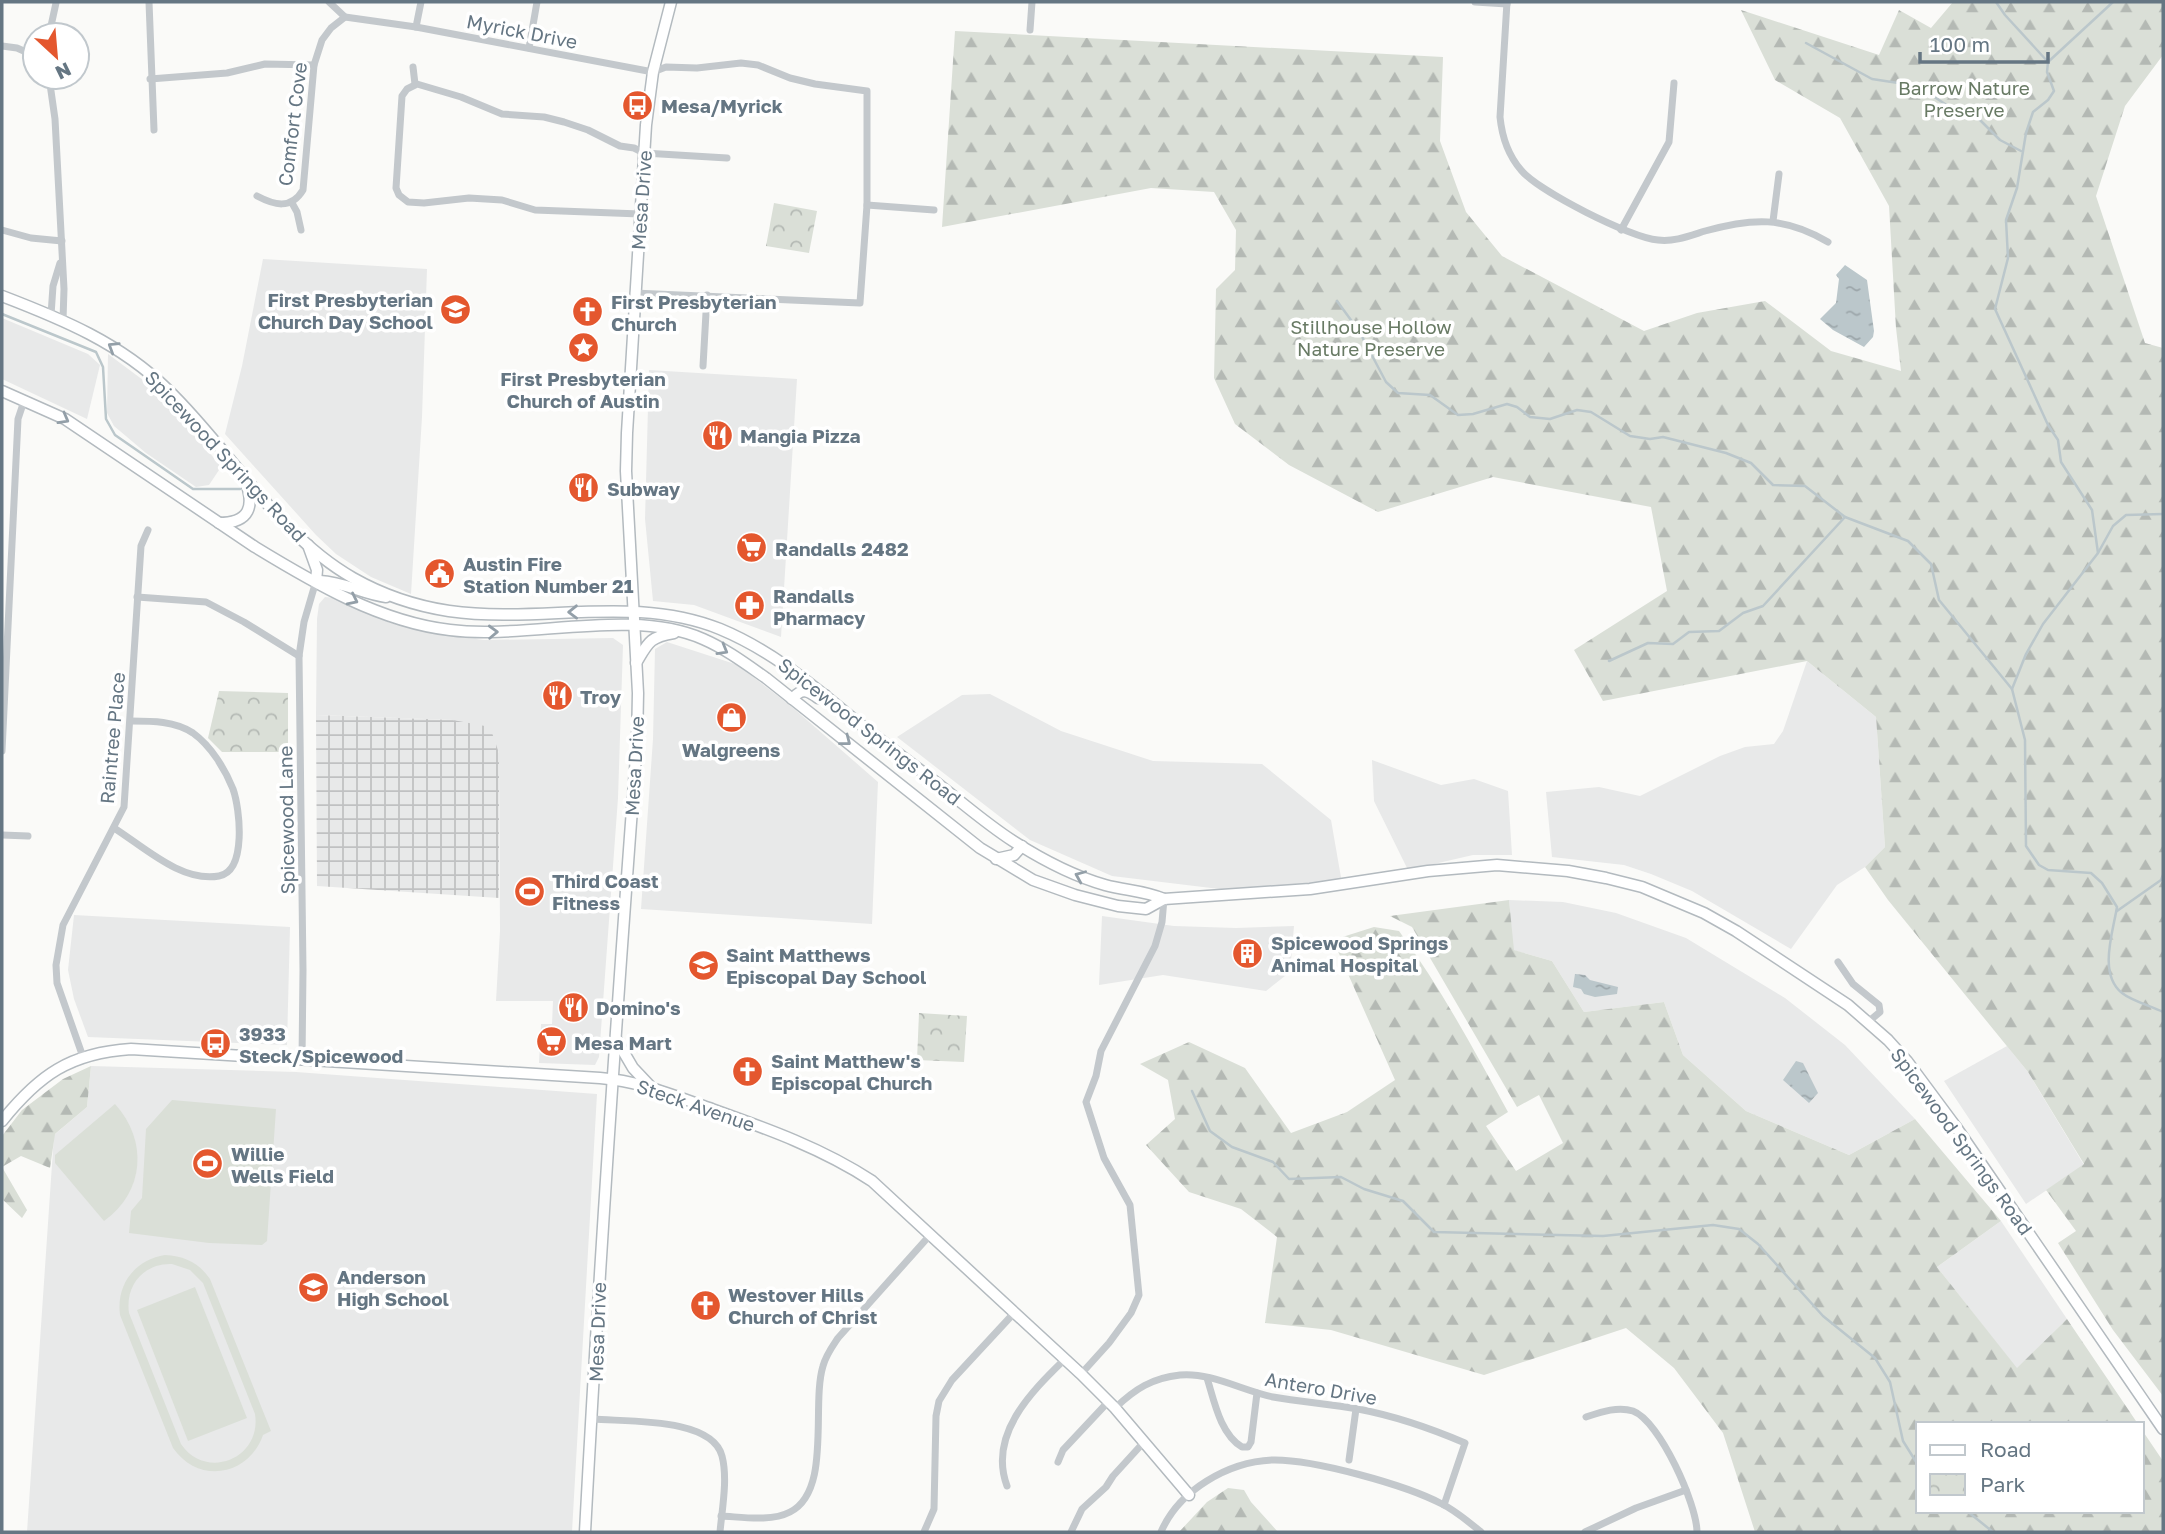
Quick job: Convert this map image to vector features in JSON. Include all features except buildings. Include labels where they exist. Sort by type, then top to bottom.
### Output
[{"type":"main road","name":"Mesa Drive","points":[[586,1532],[599,1262],[637,743],[634,611],[626,471],[634,293],[653,72],[671,2]]},
{"type":"main road","name":"Spicewood Springs Road","points":[[2,296],[63,320],[117,348],[144,368],[188,411],[307,543],[333,565],[362,582],[400,599],[428,607],[479,614],[634,611],[684,617],[722,630],[780,660],[984,820],[1022,846],[1084,878],[1123,890],[1146,891],[1164,900]]},
{"type":"main road","name":"Spicewood Springs Road","points":[[2,391],[65,419],[268,555],[316,581],[395,617],[450,630],[479,632],[569,626],[634,626],[681,632],[717,646],[792,699],[996,859],[1052,888],[1098,901],[1146,909],[1164,900],[1310,889],[1497,865],[1573,872],[1642,887],[1704,913],[1819,985],[1868,1022],[1907,1061],[1956,1127],[2163,1429]]},
{"type":"main road","points":[[218,523],[234,522],[248,510],[251,499],[241,471]]},
{"type":"main road","points":[[307,543],[317,570],[316,581]]},
{"type":"main road","points":[[316,581],[333,565]]},
{"type":"main road","points":[[316,581],[342,583],[373,596],[400,599]]},
{"type":"main road","points":[[636,663],[654,638],[681,632]]},
{"type":"main road","points":[[792,699],[806,690],[818,698],[825,695]]},
{"type":"main road","points":[[996,859],[1014,855],[1022,846]]},
{"type":"main road","points":[[615,1036],[631,1065],[651,1086]]},
{"type":"main road","name":"Steck Avenue","points":[[2,1121],[35,1084],[51,1072],[83,1057],[131,1049],[613,1079],[651,1086],[812,1147],[872,1181],[1081,1374],[1112,1405],[1189,1495]]},
{"type":"street","points":[[149,2],[154,130]]},
{"type":"street","points":[[329,2],[345,18]]},
{"type":"street","points":[[416,27],[421,2]]},
{"type":"street","points":[[529,48],[537,2]]},
{"type":"street","points":[[1030,30],[1032,2]]},
{"type":"street","points":[[1475,2],[1507,3],[1500,117],[1506,144],[1521,170],[1531,180],[1621,230],[1642,238],[1661,241],[1677,239],[1738,223],[1773,221],[1801,228],[1828,242]]},
{"type":"street","points":[[52,21],[56,3]]},
{"type":"street","name":"Myrick Drive","points":[[345,18],[416,27],[653,72],[666,66],[697,68],[741,63],[758,65],[790,78],[815,84],[867,90],[867,205]]},
{"type":"street","name":"Comfort Cove","points":[[257,196],[271,203],[292,203],[303,190],[314,65],[322,40],[331,27],[345,18]]},
{"type":"street","points":[[2,46],[21,50]]},
{"type":"street","points":[[150,79],[217,74],[265,64],[314,65]]},
{"type":"street","points":[[413,66],[415,84]]},
{"type":"street","points":[[1621,230],[1669,142],[1674,83]]},
{"type":"street","points":[[640,214],[535,210],[502,200],[469,198],[408,202],[398,195],[396,188],[402,96],[415,84],[461,97],[502,114],[544,117],[564,122],[588,130],[620,146],[644,153],[727,158]]},
{"type":"street","points":[[51,91],[62,241],[63,320]]},
{"type":"street","points":[[1773,221],[1779,174]]},
{"type":"street","points":[[292,203],[301,230]]},
{"type":"street","points":[[634,293],[860,303],[867,205],[934,210]]},
{"type":"street","points":[[2,230],[31,238],[62,241]]},
{"type":"street","points":[[51,315],[53,286],[62,259]]},
{"type":"street","points":[[703,366],[707,295]]},
{"type":"street","points":[[2,751],[18,419],[24,401]]},
{"type":"street","name":"Raintree Place","points":[[83,1057],[57,984],[56,965],[69,912],[124,807],[141,546],[148,530]]},
{"type":"street","name":"Spicewood Lane","points":[[302,1060],[299,656],[304,622],[316,581]]},
{"type":"street","points":[[138,597],[206,602],[299,656]]},
{"type":"street","points":[[114,828],[171,865],[189,873],[221,876],[234,866],[237,857],[237,805],[232,787],[206,744],[181,726],[131,720]]},
{"type":"street","points":[[2,835],[28,836]]},
{"type":"street","points":[[1081,1374],[1109,1343],[1131,1313],[1139,1295],[1130,1205],[1104,1158],[1086,1102],[1097,1076],[1101,1051],[1154,946],[1162,922],[1164,900]]},
{"type":"street","points":[[1838,962],[1853,984],[1880,1007],[1880,1012],[1868,1022]]},
{"type":"street","points":[[721,1516],[746,1518],[782,1515],[792,1511],[805,1498],[816,1474],[819,1396],[822,1367],[828,1352],[931,1234]]},
{"type":"street","points":[[924,1532],[934,1509],[936,1416],[939,1401],[952,1380],[1016,1312]]},
{"type":"street","points":[[1007,1486],[1002,1460],[1009,1431],[1021,1405],[1065,1360]]},
{"type":"street","name":"Antero Drive","points":[[1058,1462],[1063,1450],[1112,1405],[1149,1382],[1183,1375],[1207,1378],[1257,1393],[1356,1409],[1413,1423],[1465,1443],[1444,1505]]},
{"type":"street","points":[[1207,1378],[1223,1424],[1234,1441],[1242,1447],[1248,1447],[1251,1443],[1257,1393]]},
{"type":"street","points":[[1349,1460],[1356,1409]]},
{"type":"street","points":[[1586,1417],[1620,1409],[1641,1415],[1654,1430],[1686,1490],[1694,1508],[1697,1532]]},
{"type":"street","points":[[593,1419],[680,1426],[703,1433],[722,1455],[720,1532]]},
{"type":"street","points":[[1070,1532],[1082,1509],[1107,1487],[1113,1476],[1144,1442]]},
{"type":"street","points":[[1161,1532],[1168,1518],[1189,1495],[1213,1477],[1257,1462],[1283,1460],[1393,1485],[1444,1505],[1481,1532]]},
{"type":"street","points":[[1586,1532],[1636,1508],[1686,1490]]},
{"type":"shaded area","points":[[263,259],[427,269],[422,417],[411,594],[371,577],[336,554],[225,434],[242,366]]},
{"type":"shaded area","points":[[2,318],[88,354],[100,365],[87,419],[2,379]]},
{"type":"shaded area","points":[[108,354],[147,383],[189,427],[221,467],[209,485],[196,487],[146,453],[114,426],[107,413]]},
{"type":"shaded area","points":[[649,370],[797,379],[781,637],[694,605],[653,601],[645,519]]},
{"type":"shaded area","points":[[325,597],[335,598],[390,623],[437,634],[484,640],[613,638],[623,645],[618,798],[599,1057],[595,1065],[539,1063],[541,1024],[552,1024],[553,1001],[496,1001],[500,931],[499,753],[494,740],[453,720],[316,715],[317,619],[319,604]]},
{"type":"shaded area","points":[[667,642],[738,665],[792,707],[878,782],[872,924],[641,909],[653,739],[655,649]]},
{"type":"shaded area","points":[[1807,661],[1876,717],[1885,847],[1865,867],[1837,885],[1791,949],[1692,891],[1651,874],[1624,865],[1552,857],[1546,792],[1599,787],[1640,796],[1720,756],[1745,747],[1774,744],[1783,731]]},
{"type":"shaded area","points":[[990,694],[1061,731],[1153,761],[1262,764],[1331,820],[1343,889],[1269,895],[1112,876],[1030,840],[897,737],[962,695]]},
{"type":"shaded area","points":[[316,715],[453,720],[490,727],[499,753],[499,898],[317,886]]},
{"type":"shaded area","points":[[1372,760],[1441,785],[1474,779],[1508,791],[1512,855],[1473,855],[1408,870],[1374,801]]},
{"type":"shaded area","points":[[1509,900],[1563,902],[1616,913],[1686,938],[1785,998],[1845,1045],[1915,1119],[1849,1155],[1746,1111],[1683,1055],[1664,1002],[1584,1012],[1552,961],[1513,950]]},
{"type":"shaded area","points":[[74,915],[290,927],[287,1045],[88,1037],[74,999],[68,970]]},
{"type":"shaded area","points":[[1102,916],[1174,926],[1294,926],[1290,972],[1266,991],[1163,975],[1099,985]]},
{"type":"shaded area","points":[[2007,1046],[2028,1072],[2084,1165],[2026,1204],[1944,1081]]},
{"type":"shaded area","name":"Anderson High School","points":[[91,1066],[296,1072],[597,1094],[572,1532],[27,1532],[54,1135],[87,1107]]},
{"type":"shaded area","points":[[2001,1221],[2067,1319],[2017,1369],[1937,1267]]},
{"type":"green space","points":[[1953,2],[2163,2],[2163,55],[2125,106],[2096,196],[2145,343],[2163,348],[2163,1396],[2113,1330],[2058,1243],[2076,1231],[2046,1190],[2084,1164],[2028,1072],[1888,900],[1865,867],[1885,847],[1876,717],[1807,661],[1603,701],[1574,650],[1667,591],[1651,507],[1493,477],[1378,512],[1289,465],[1235,424],[1214,378],[1216,289],[1235,270],[1236,230],[1214,192],[1151,188],[942,227],[955,31],[1443,57],[1440,141],[1466,212],[1502,256],[1644,331],[1697,313],[1765,301],[1831,351],[1901,371],[1889,206],[1840,118],[1775,80],[1741,10],[1879,55],[1899,10],[1931,28]]},
{"type":"green space","points":[[774,203],[817,211],[809,253],[766,246]]},
{"type":"green space","points":[[219,691],[288,693],[288,752],[222,752],[208,738]]},
{"type":"green space","points":[[1509,900],[1514,950],[1552,961],[1584,1012],[1664,1002],[1683,1055],[1746,1111],[1849,1155],[1915,1119],[2001,1221],[1937,1267],[2017,1368],[2067,1319],[2137,1422],[1916,1422],[1916,1513],[2144,1513],[2144,1433],[2163,1461],[2163,1532],[1755,1532],[1723,1433],[1674,1368],[1626,1328],[1484,1375],[1331,1330],[1265,1323],[1277,1237],[1241,1209],[1189,1192],[1146,1145],[1175,1119],[1168,1080],[1140,1064],[1189,1042],[1245,1068],[1291,1133],[1347,1112],[1395,1080],[1333,940],[1374,927],[1399,931],[1443,997],[1508,1112],[1486,1126],[1516,1171],[1563,1143],[1539,1095],[1517,1107],[1412,927],[1390,916]]},
{"type":"green space","points":[[919,1013],[967,1016],[964,1062],[917,1060]]},
{"type":"green space","points":[[91,1066],[87,1107],[55,1134],[50,1168],[21,1156],[2,1167],[2,1136],[22,1110],[63,1079]]},
{"type":"green space","name":"Willie Wells Field","points":[[172,1100],[276,1109],[267,1241],[262,1245],[209,1243],[129,1233],[131,1211],[142,1198],[146,1129]]},
{"type":"green space","points":[[115,1104],[133,1133],[137,1165],[128,1196],[104,1221],[55,1163],[55,1155]]},
{"type":"green space","points":[[2,1167],[27,1210],[22,1218],[2,1199]]},
{"type":"green space","points":[[165,1255],[185,1259],[201,1269],[210,1279],[271,1431],[263,1435],[247,1460],[235,1467],[209,1471],[184,1460],[173,1448],[120,1315],[121,1293],[130,1275],[154,1258]],"holes":[[[172,1264],[190,1270],[203,1283],[255,1414],[255,1430],[250,1443],[230,1460],[217,1463],[192,1455],[181,1444],[129,1313],[133,1285],[145,1272],[153,1267]]]},
{"type":"green space","points":[[195,1287],[247,1418],[188,1441],[137,1310]]},
{"type":"green space","points":[[1228,1488],[1244,1490],[1251,1502],[1278,1532],[1179,1532],[1207,1502]]},
{"type":"water","points":[[1845,265],[1867,280],[1874,331],[1873,337],[1864,347],[1833,330],[1820,319],[1836,303],[1839,279],[1836,275]]},
{"type":"water","points":[[1575,974],[1618,987],[1617,994],[1595,997],[1584,994],[1581,989],[1573,987]]},
{"type":"water","points":[[1796,1061],[1803,1063],[1818,1093],[1809,1103],[1783,1080]]},
{"type":"waterway","points":[[1996,2],[2048,62]]},
{"type":"waterway","points":[[2098,553],[2092,510],[2061,462],[2058,440],[2048,425],[1995,309],[2008,258],[2006,220],[2017,188],[2026,133],[2033,112],[2048,100],[2054,91],[2047,72],[2048,62],[2113,2]]},
{"type":"waterway","points":[[1806,43],[1872,79],[1918,86],[1948,106],[1978,118],[2000,140],[2021,151]]},
{"type":"waterway","points":[[1337,301],[1359,331],[1386,382],[1398,393],[1430,395],[1458,415],[1473,414],[1507,404],[1517,407],[1530,417],[1550,419],[1577,410],[1591,412],[1630,436],[1650,439],[1663,437],[1726,453],[1751,463],[1773,485],[1805,486],[1845,517],[1908,541],[1931,564],[1939,600],[2012,689],[2025,740],[2026,846],[2039,865],[2048,870],[2091,873],[2102,883],[2117,907],[2109,952],[2109,964],[2115,985],[2126,996],[2163,1012]]},
{"type":"waterway","points":[[2,314],[96,352],[103,367],[106,419],[115,435],[193,489],[240,489]]},
{"type":"waterway","points":[[2012,689],[2026,654],[2043,624],[2098,553],[2113,526],[2126,515],[2163,514]]},
{"type":"waterway","points":[[1609,661],[1648,643],[1673,644],[1689,632],[1719,631],[1743,613],[1763,606],[1845,517]]},
{"type":"waterway","points":[[2117,911],[2161,880],[2163,875]]},
{"type":"waterway","points":[[1192,1091],[1210,1131],[1232,1147],[1273,1162],[1289,1179],[1341,1177],[1364,1189],[1403,1201],[1434,1232],[1603,1236],[1713,1225],[1739,1229],[1758,1244],[1823,1316],[1875,1358],[1890,1382],[1903,1441],[1916,1462]]},
{"type":"waterway","points":[[1969,1513],[1993,1532]]},
{"type":"place","name":"Mesa/Myrick","points":[[638,105]]},
{"type":"place","name":"First Presbyterian Church Day School","points":[[456,310]]},
{"type":"place","name":"First Presbyterian Church","points":[[588,312]]},
{"type":"place","name":"First Presbyterian Church of Austin","points":[[583,347]]},
{"type":"place","name":"Mangia Pizza","points":[[717,435]]},
{"type":"place","name":"Subway","points":[[584,488]]},
{"type":"place","name":"Randalls 2482","points":[[752,548]]},
{"type":"place","name":"Austin Fire Station Number 21","points":[[440,574]]},
{"type":"place","name":"Randalls Pharmacy","points":[[750,606]]},
{"type":"place","name":"Troy","points":[[557,696]]},
{"type":"place","name":"Walgreens","points":[[731,718]]},
{"type":"place","name":"Third Coast Fitness","points":[[529,891]]},
{"type":"place","name":"Spicewood Springs Animal Hospital","points":[[1248,953]]},
{"type":"place","name":"Saint Matthews Episcopal Day School","points":[[703,965]]},
{"type":"place","name":"Domino's","points":[[573,1007]]},
{"type":"place","name":"Mesa Mart","points":[[551,1042]]},
{"type":"place","name":"3933 Steck/Spicewood","points":[[216,1044]]},
{"type":"place","name":"Saint Matthew's Episcopal Church","points":[[748,1071]]},
{"type":"place","name":"Willie Wells Field","points":[[208,1164]]},
{"type":"place","name":"Anderson High School","points":[[314,1287]]},
{"type":"place","name":"Westover Hills Church of Christ","points":[[705,1305]]},
{"type":"park label","name":"Barrow Nature Preserve","points":[[1964,98]]},
{"type":"park label","name":"Stillhouse Hollow Nature Preserve","points":[[1371,337]]}]
